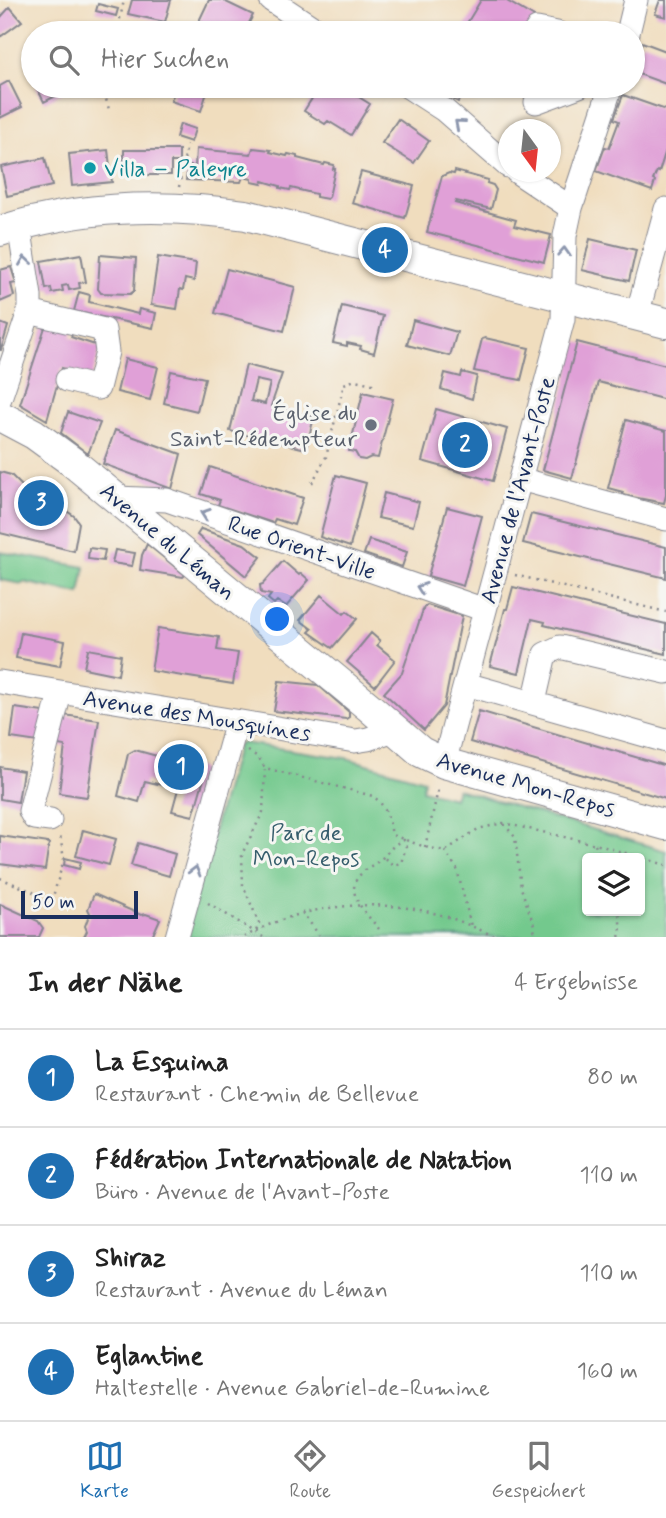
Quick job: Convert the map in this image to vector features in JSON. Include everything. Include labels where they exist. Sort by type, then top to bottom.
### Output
[{"type":"main road","points":[[10,228],[79,211],[116,208],[175,208],[246,215],[666,323]]},
{"type":"main road","name":"Avenue du Léman","points":[[0,416],[34,434],[71,461],[394,730]]},
{"type":"main road","name":"Avenue Mon-Repos","points":[[394,730],[442,771],[666,825]]},
{"type":"street","points":[[271,0],[303,21]]},
{"type":"street","points":[[631,21],[636,0]]},
{"type":"street","points":[[426,98],[444,110],[498,157]]},
{"type":"street","points":[[536,102],[547,98]]},
{"type":"street","name":"Avenue de l'Avant-Poste","points":[[442,771],[563,319],[565,236],[571,208],[607,98]]},
{"type":"street","points":[[532,182],[571,208]]},
{"type":"street","points":[[637,315],[666,209]]},
{"type":"street","points":[[0,398],[29,312],[30,296],[10,228]]},
{"type":"street","points":[[29,312],[104,330],[107,352],[98,388],[67,380]]},
{"type":"street","points":[[520,479],[666,519]]},
{"type":"street","name":"Rue Orient-Ville","points":[[116,498],[167,500],[485,610]]},
{"type":"street","points":[[534,702],[545,654],[560,647],[666,672]]},
{"type":"street","name":"Avenue des Mousquines","points":[[0,682],[355,741],[394,730]]},
{"type":"street","points":[[466,684],[666,741]]},
{"type":"street","points":[[50,820],[34,818],[30,811],[60,693]]},
{"type":"street","points":[[177,937],[237,722]]},
{"type":"path","points":[[120,21],[124,0]]},
{"type":"path","points":[[105,98],[110,113]]},
{"type":"path","points":[[175,208],[187,145]]},
{"type":"path","points":[[312,484],[326,457],[344,384],[355,380],[377,385]]},
{"type":"path","points":[[508,573],[666,612]]},
{"type":"path","points":[[245,750],[258,757],[265,768],[263,813],[242,854],[243,885],[259,923],[256,931]]},
{"type":"path","points":[[265,768],[373,796],[383,804],[392,835],[425,847],[445,851],[478,829],[503,823],[595,844],[666,865]]},
{"type":"path","points":[[425,847],[442,771]]},
{"type":"path","points":[[0,878],[52,900],[64,859],[59,833],[50,820]]},
{"type":"path","points":[[503,823],[515,837],[521,888],[534,925],[535,937]]},
{"type":"path","points":[[379,929],[360,907],[355,881],[362,872],[383,857],[394,843],[404,840]]},
{"type":"path","points":[[383,857],[393,865],[401,863],[406,847],[404,840]]},
{"type":"path","points":[[595,844],[599,853]]},
{"type":"path","points":[[445,851],[457,869],[472,927]]},
{"type":"path","points":[[189,894],[216,907],[263,937]]},
{"type":"path","points":[[244,937],[276,920],[302,912],[360,907],[420,909],[449,917],[497,937]]},
{"type":"path","points":[[302,912],[319,935]]},
{"type":"path","points":[[619,916],[619,937]]},
{"type":"green space","points":[[0,552],[85,567],[80,594],[0,580]]},
{"type":"green space","name":"Parc de Mon-Repos","points":[[243,743],[346,758],[424,780],[422,790],[454,798],[457,789],[666,851],[666,937],[183,937],[238,745]]},
{"type":"building","points":[[132,0],[171,0],[165,21],[128,14]]},
{"type":"building","points":[[209,0],[222,0],[253,15],[250,21],[199,21]]},
{"type":"building","points":[[481,0],[505,0],[536,18],[534,21],[468,21]]},
{"type":"building","points":[[660,0],[666,0],[666,17],[655,14]]},
{"type":"building","points":[[98,4],[118,9],[116,16],[96,11]]},
{"type":"building","points":[[10,7],[22,21],[0,37],[0,18]]},
{"type":"building","points":[[645,43],[666,51],[666,84],[645,76]]},
{"type":"building","points":[[9,81],[22,107],[0,118],[0,86]]},
{"type":"building","points":[[172,98],[205,98],[201,111],[171,101]]},
{"type":"building","points":[[312,98],[360,98],[370,104],[351,135],[304,111]]},
{"type":"building","points":[[622,98],[632,98],[666,110],[666,150],[659,172],[657,171],[653,180],[652,191],[596,171],[605,147],[609,148],[619,121],[614,119]]},
{"type":"building","points":[[398,119],[429,141],[414,163],[382,143]]},
{"type":"building","points":[[180,124],[195,129],[191,142],[176,137]]},
{"type":"building","points":[[253,148],[334,165],[329,197],[316,197],[316,194],[280,188],[263,181],[262,184],[252,182],[252,179],[243,177],[241,182],[186,180],[188,166],[195,166],[196,149],[251,154]]},
{"type":"building","name":"Villa – Paleyre","points":[[108,150],[112,182],[72,186],[69,154]]},
{"type":"building","points":[[124,150],[179,150],[179,162],[171,162],[171,175],[130,175],[130,161],[124,161]]},
{"type":"building","points":[[45,158],[52,186],[7,196],[1,167]]},
{"type":"building","points":[[455,171],[488,180],[487,183],[493,185],[496,190],[491,209],[456,201],[455,203],[516,220],[514,226],[551,235],[544,262],[427,232],[442,176],[454,174]]},
{"type":"building","points":[[361,172],[414,186],[405,218],[352,203]]},
{"type":"building","points":[[590,239],[636,250],[629,281],[582,270]]},
{"type":"building","points":[[81,254],[86,282],[79,283],[80,288],[69,290],[68,285],[62,286],[63,291],[52,293],[51,288],[46,289],[41,261]]},
{"type":"building","points":[[100,255],[136,258],[134,291],[130,294],[101,293],[98,289]]},
{"type":"building","points":[[158,257],[196,263],[194,281],[185,279],[183,290],[180,289],[177,309],[151,305]]},
{"type":"building","points":[[11,267],[16,283],[11,284],[14,296],[0,302],[0,270]]},
{"type":"building","points":[[227,269],[295,287],[284,331],[215,313]]},
{"type":"building","points":[[79,292],[90,295],[89,302],[138,314],[139,309],[156,313],[153,328],[74,311]]},
{"type":"building","points":[[342,306],[383,316],[374,353],[360,349],[361,346],[333,343]]},
{"type":"building","points":[[413,320],[457,332],[450,356],[407,345]]},
{"type":"building","points":[[0,323],[8,326],[1,350],[0,350]]},
{"type":"building","points":[[46,324],[74,328],[71,337],[101,347],[92,377],[62,368],[47,420],[20,404]]},
{"type":"building","points":[[482,339],[529,348],[521,380],[474,371]]},
{"type":"building","points":[[577,342],[666,365],[666,400],[598,382],[572,478],[543,470]]},
{"type":"building","points":[[125,359],[158,367],[150,400],[117,392]]},
{"type":"building","points":[[246,365],[282,374],[271,406],[314,417],[306,449],[230,431]],"holes":[[[256,380],[270,383],[265,404],[251,401]]]},
{"type":"building","points":[[171,371],[205,378],[197,411],[164,403]]},
{"type":"building","points":[[462,372],[477,376],[472,399],[441,389],[445,373],[461,377]]},
{"type":"building","name":"Église du Saint-Rédempteur","points":[[363,392],[393,399],[378,458],[365,460],[349,451]]},
{"type":"building","points":[[436,409],[507,429],[493,481],[422,461]]},
{"type":"building","points":[[68,412],[100,423],[88,454],[61,433]]},
{"type":"building","points":[[626,420],[666,431],[664,503],[622,495],[623,492],[608,488]]},
{"type":"building","points":[[115,430],[181,454],[172,489],[103,464]]},
{"type":"building","points":[[210,467],[303,498],[294,525],[275,519],[273,523],[218,505],[220,500],[201,494]]},
{"type":"building","points":[[0,472],[11,475],[22,486],[30,487],[41,498],[49,499],[60,510],[74,516],[79,523],[74,551],[0,533]]},
{"type":"building","points":[[336,475],[366,483],[350,547],[320,537]]},
{"type":"building","points":[[384,493],[419,502],[413,526],[378,518]]},
{"type":"building","points":[[447,507],[482,516],[463,586],[428,576]]},
{"type":"building","points":[[531,514],[666,547],[666,578],[523,543]]},
{"type":"building","points":[[201,529],[244,544],[261,557],[246,576],[197,535]]},
{"type":"building","points":[[369,540],[407,552],[402,567],[364,554]]},
{"type":"building","points":[[147,544],[185,575],[183,577],[140,570]]},
{"type":"building","points":[[89,548],[105,550],[103,561],[88,559]]},
{"type":"building","points":[[115,550],[135,553],[132,566],[112,563]]},
{"type":"building","points":[[283,561],[309,580],[286,607],[277,601],[274,604],[268,599],[271,595],[261,593],[260,585]]},
{"type":"building","points":[[513,587],[666,624],[666,654],[544,625],[545,622],[532,619],[519,673],[490,666]]},
{"type":"building","points":[[321,595],[344,614],[347,611],[357,619],[332,648],[309,632],[312,629],[300,620]]},
{"type":"building","points":[[427,605],[462,616],[444,706],[424,730],[384,693],[402,673],[424,607]]},
{"type":"building","points":[[158,628],[219,637],[217,650],[238,653],[233,684],[151,671]]},
{"type":"building","points":[[21,633],[65,641],[60,666],[16,658]]},
{"type":"building","points":[[371,633],[380,641],[377,645],[395,660],[375,686],[347,662]]},
{"type":"building","points":[[88,649],[121,655],[118,675],[84,668]]},
{"type":"building","points":[[279,681],[318,685],[349,712],[349,717],[346,719],[274,711]]},
{"type":"building","points":[[15,708],[99,720],[87,797],[59,793],[65,746],[11,738]]},
{"type":"building","points":[[479,711],[666,766],[666,799],[470,742]]},
{"type":"building","points":[[135,750],[201,768],[205,775],[193,816],[172,811],[178,789],[145,781],[139,802],[118,796],[128,754]]},
{"type":"building","points":[[0,767],[23,771],[18,802],[0,799]]},
{"type":"building","points":[[83,830],[116,839],[109,865],[76,856]]},
{"type":"building","points":[[0,836],[49,843],[45,870],[0,864]]},
{"type":"building","points":[[138,843],[175,854],[169,876],[131,865]]},
{"type":"building","points":[[65,858],[81,862],[79,869],[64,865]]},
{"type":"building","points":[[94,894],[141,915],[160,919],[152,937],[84,937],[90,913],[88,909]]},
{"type":"building","points":[[0,904],[38,921],[43,928],[39,937],[0,937]]},
{"type":"place","name":"Villa – Paleyre","points":[[90,168]]},
{"type":"place","name":"Eglantine","points":[[385,250]]},
{"type":"place","name":"Église du Saint-Rédempteur","points":[[371,425]]},
{"type":"place","name":"Fédération Internationale de Natation","points":[[465,445]]},
{"type":"place","name":"Shiraz","points":[[41,503]]},
{"type":"place","name":"La Esquina","points":[[181,767]]}]
